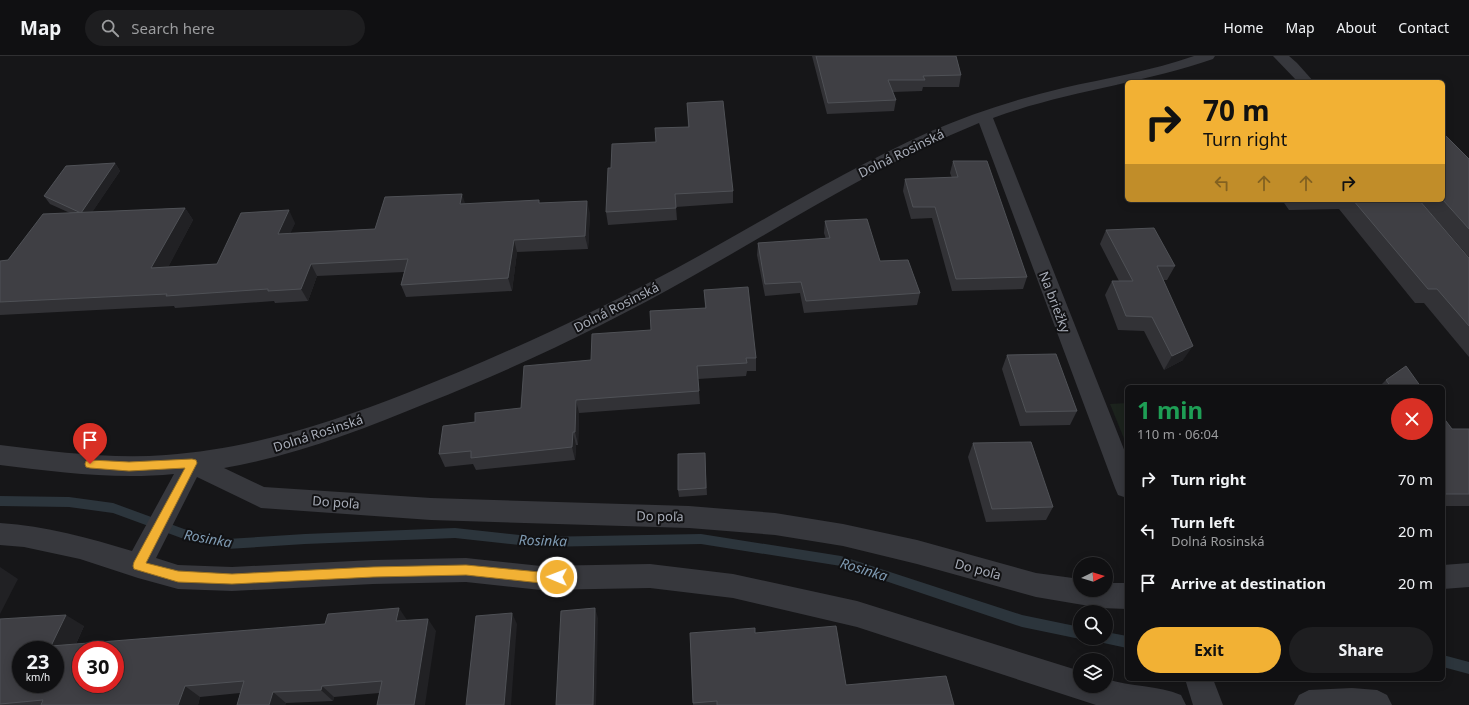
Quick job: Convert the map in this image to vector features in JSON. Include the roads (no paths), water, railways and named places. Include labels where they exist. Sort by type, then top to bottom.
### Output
[{"type":"street","name":"Dolná Rosinská","points":[[0,455],[129,466],[192,463],[240,456],[291,443],[382,412],[499,364],[558,337],[637,297],[897,153],[984,115],[1043,97],[1151,73],[1208,56]]},
{"type":"street","points":[[1280,56],[1292,66],[1304,80]]},
{"type":"street","name":"Na briežky","points":[[984,115],[1125,483]]},
{"type":"street","points":[[145,555],[192,463]]},
{"type":"street","name":"Do poľa","points":[[192,463],[261,497],[431,509],[688,517],[775,524],[843,535],[917,552],[1036,585],[1101,595],[1125,596]]},
{"type":"street","points":[[0,534],[24,536],[80,547],[145,555],[178,576],[232,579],[373,572],[466,570],[541,578],[650,576],[718,584],[857,614],[1073,683]]},
{"type":"street","points":[[1445,577],[1469,575]]},
{"type":"street","points":[[1200,681],[1208,705]]},
{"type":"street","points":[[1105,693],[1122,698],[1171,705]]},
{"type":"street","points":[[1309,705],[1352,703],[1377,705]]},
{"type":"waterway","name":"Rosinka","points":[[0,501],[69,502],[113,508],[184,534],[227,544],[305,539],[455,533],[538,542],[701,539],[841,561],[1022,621],[1073,632]]},
{"type":"waterway","name":"Rosinka","points":[[1113,640],[1125,642]]},
{"type":"waterway","name":"Rosinka","points":[[1445,662],[1469,668]]}]
